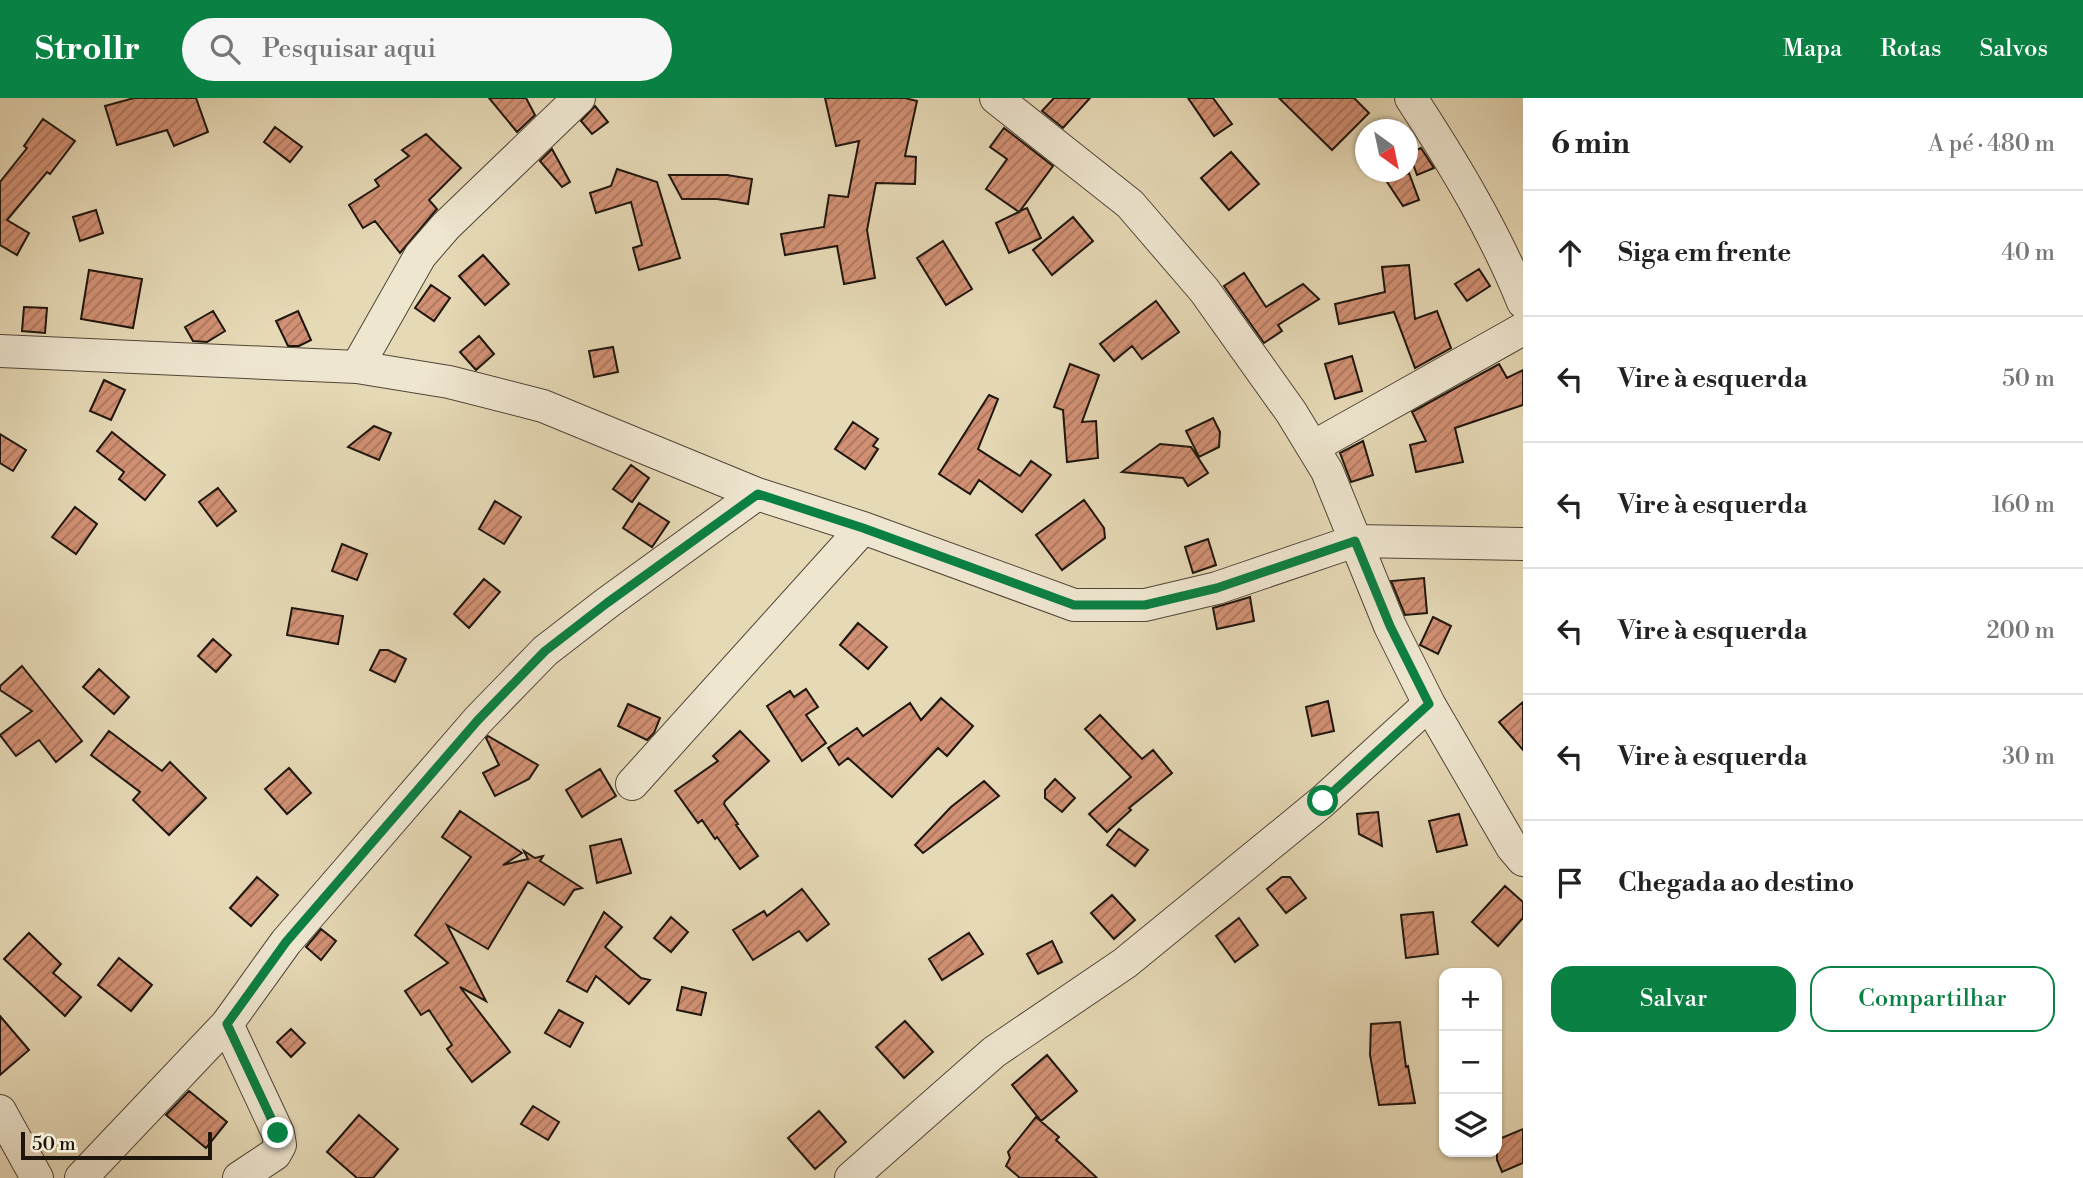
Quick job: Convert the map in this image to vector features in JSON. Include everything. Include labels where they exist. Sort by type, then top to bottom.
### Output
[{"type":"street","points":[[356,367],[419,256],[446,226],[579,98]]},
{"type":"street","points":[[996,98],[1130,204],[1204,290],[1291,412],[1327,471],[1390,626],[1429,704],[1512,847],[1523,860]]},
{"type":"street","points":[[1411,98],[1458,169],[1505,258],[1523,302]]},
{"type":"street","points":[[1313,447],[1523,329]]},
{"type":"street","points":[[0,351],[356,367],[449,382],[543,406],[758,494],[863,528],[1074,605],[1145,605],[1205,591],[1355,541],[1523,544]]},
{"type":"street","points":[[81,1178],[227,1024],[286,942],[478,720],[545,651],[758,494]]},
{"type":"street","points":[[632,784],[863,528]]},
{"type":"street","points":[[851,1178],[994,1052],[1125,963],[1323,801],[1429,704]]},
{"type":"street","points":[[227,1024],[278,1133],[280,1145],[275,1153],[239,1178]]},
{"type":"street","points":[[0,1111],[37,1178]]},
{"type":"building","points":[[134,98],[196,98],[208,132],[174,146],[167,130],[117,145],[105,106]]},
{"type":"building","points":[[489,98],[526,98],[535,115],[517,132]]},
{"type":"building","points":[[825,98],[905,98],[917,101],[905,156],[916,157],[915,184],[876,183],[867,230],[875,278],[844,284],[837,246],[785,255],[781,234],[824,227],[829,195],[848,197],[859,141],[836,146]]},
{"type":"building","points":[[1054,98],[1090,98],[1063,128],[1042,111]]},
{"type":"building","points":[[1188,98],[1213,98],[1232,124],[1214,136]]},
{"type":"building","points":[[1279,98],[1354,98],[1369,113],[1363,119],[1355,119],[1355,127],[1332,150]]},
{"type":"building","points":[[595,106],[608,122],[592,134],[581,121]]},
{"type":"building","points":[[43,119],[75,141],[50,174],[47,172],[7,220],[29,233],[17,255],[0,245],[0,182],[27,148],[24,146]]},
{"type":"building","points":[[275,127],[302,147],[290,162],[264,142]]},
{"type":"building","points":[[1004,128],[1053,166],[1020,211],[1027,208],[1041,238],[1009,253],[996,223],[1019,212],[986,189],[1007,159],[990,147]]},
{"type":"building","points":[[426,134],[461,168],[429,200],[437,209],[400,253],[375,221],[363,228],[349,205],[379,186],[375,180],[409,156],[402,150]]},
{"type":"building","points":[[1421,148],[1434,168],[1418,175],[1418,149]]},
{"type":"building","points":[[552,149],[570,182],[562,187],[540,161]]},
{"type":"building","points":[[1231,152],[1259,184],[1229,210],[1201,178]]},
{"type":"building","points":[[617,169],[657,182],[680,258],[639,270],[633,248],[642,245],[631,202],[596,213],[590,193],[611,186]]},
{"type":"building","points":[[669,175],[727,175],[752,179],[748,204],[717,199],[682,199]]},
{"type":"building","points":[[1387,182],[1412,182],[1419,200],[1403,206]]},
{"type":"building","points":[[96,210],[103,233],[80,241],[73,217]]},
{"type":"building","points":[[1073,217],[1093,241],[1052,275],[1033,250]]},
{"type":"building","points":[[943,241],[972,289],[946,305],[917,258]]},
{"type":"building","points":[[483,255],[509,284],[485,305],[459,276]]},
{"type":"building","points":[[1409,265],[1415,319],[1437,311],[1451,348],[1415,368],[1394,312],[1339,324],[1335,304],[1385,292],[1382,267]]},
{"type":"building","points":[[1479,269],[1490,286],[1467,301],[1455,284]]},
{"type":"building","points":[[89,270],[142,279],[133,328],[81,319]]},
{"type":"building","points":[[1244,273],[1266,307],[1303,284],[1319,299],[1278,325],[1282,331],[1264,343],[1224,286]]},
{"type":"building","points":[[431,285],[450,298],[434,321],[415,308]]},
{"type":"building","points":[[1156,301],[1179,332],[1142,359],[1132,346],[1114,361],[1100,344]]},
{"type":"building","points":[[24,307],[47,308],[45,333],[22,331]]},
{"type":"building","points":[[213,311],[225,331],[207,342],[193,341],[185,327]]},
{"type":"building","points":[[298,311],[311,340],[299,346],[288,346],[276,321]]},
{"type":"building","points":[[479,336],[494,354],[476,370],[460,352]]},
{"type":"building","points":[[613,347],[618,372],[594,377],[589,351]]},
{"type":"building","points":[[1352,356],[1362,391],[1335,399],[1325,364]]},
{"type":"building","points":[[1070,364],[1099,375],[1082,422],[1096,421],[1098,458],[1067,462],[1063,410],[1054,407]]},
{"type":"building","points":[[1499,364],[1507,378],[1523,370],[1523,405],[1455,428],[1463,462],[1416,472],[1410,445],[1426,441],[1412,412]]},
{"type":"building","points":[[104,380],[125,390],[111,420],[90,411]]},
{"type":"building","points":[[989,395],[998,399],[978,449],[1020,476],[1031,461],[1051,475],[1022,512],[979,480],[970,494],[939,474]]},
{"type":"building","points":[[1213,418],[1220,432],[1219,447],[1199,457],[1186,431]]},
{"type":"building","points":[[853,422],[878,439],[873,446],[878,449],[865,469],[835,449]]},
{"type":"building","points":[[374,426],[391,433],[379,460],[348,447]]},
{"type":"building","points":[[112,432],[165,475],[145,500],[119,479],[124,472],[97,451]]},
{"type":"building","points":[[0,434],[26,450],[13,471],[0,463]]},
{"type":"building","points":[[1363,441],[1373,475],[1351,482],[1340,453]]},
{"type":"building","points":[[1160,444],[1191,447],[1208,473],[1188,486],[1183,478],[1122,472]]},
{"type":"building","points":[[631,465],[649,478],[632,502],[613,489]]},
{"type":"building","points":[[218,488],[236,511],[217,526],[199,502]]},
{"type":"building","points":[[1084,500],[1104,528],[1105,538],[1062,570],[1036,535]]},
{"type":"building","points":[[495,501],[521,517],[504,544],[479,529]]},
{"type":"building","points":[[639,503],[669,522],[652,547],[623,528]]},
{"type":"building","points":[[75,507],[97,524],[76,554],[52,537]]},
{"type":"building","points":[[1208,539],[1216,565],[1193,573],[1185,547]]},
{"type":"building","points":[[342,544],[367,554],[357,580],[332,571]]},
{"type":"building","points":[[1424,578],[1427,613],[1405,615],[1391,581]]},
{"type":"building","points":[[484,579],[500,592],[469,628],[454,614]]},
{"type":"building","points":[[1250,597],[1254,621],[1217,629],[1213,608]]},
{"type":"building","points":[[292,608],[343,616],[338,644],[287,635]]},
{"type":"building","points":[[1433,617],[1451,626],[1438,654],[1420,645]]},
{"type":"building","points":[[858,623],[887,647],[868,669],[840,645]]},
{"type":"building","points":[[213,639],[231,655],[216,672],[198,656]]},
{"type":"building","points":[[380,650],[388,650],[406,659],[395,682],[370,670]]},
{"type":"building","points":[[22,666],[82,741],[56,762],[39,740],[16,756],[0,735],[32,711],[0,690],[0,686]]},
{"type":"building","points":[[99,669],[129,697],[114,714],[83,687]]},
{"type":"building","points":[[806,689],[818,707],[806,715],[826,743],[802,761],[767,706],[790,691],[794,697]]},
{"type":"building","points":[[941,698],[973,726],[947,756],[938,748],[892,797],[848,758],[839,765],[828,748],[857,728],[863,736],[910,703],[921,720]]},
{"type":"building","points":[[1328,701],[1334,731],[1312,736],[1306,707]]},
{"type":"building","points":[[1523,702],[1523,750],[1499,722]]},
{"type":"building","points":[[628,704],[660,718],[654,733],[647,740],[618,726]]},
{"type":"building","points":[[1100,715],[1142,759],[1153,750],[1172,773],[1129,808],[1131,810],[1107,832],[1089,814],[1131,777],[1085,729]]},
{"type":"building","points":[[109,731],[162,771],[170,762],[206,798],[169,835],[133,800],[140,792],[91,755]]},
{"type":"building","points":[[740,731],[769,761],[724,804],[758,856],[740,869],[702,820],[698,823],[675,791],[718,761],[713,756]]},
{"type":"building","points":[[488,736],[538,765],[529,779],[495,796],[483,773],[499,765],[486,738]]},
{"type":"building","points":[[289,768],[311,793],[287,814],[265,789]]},
{"type":"building","points":[[600,769],[616,796],[582,817],[566,790]]},
{"type":"building","points":[[1055,779],[1075,798],[1062,812],[1045,798],[1045,790]]},
{"type":"building","points":[[984,781],[999,796],[923,853],[915,845],[951,807]]},
{"type":"building","points":[[460,811],[522,853],[503,865],[528,859],[524,851],[535,858],[543,856],[540,861],[582,888],[574,890],[564,905],[528,882],[488,949],[447,925],[486,1001],[460,987],[510,1052],[472,1082],[447,1049],[452,1045],[429,1010],[421,1015],[405,991],[448,963],[415,935],[471,857],[442,837]]},
{"type":"building","points":[[1378,812],[1382,846],[1359,834],[1357,814]]},
{"type":"building","points":[[1459,814],[1467,845],[1437,852],[1429,821]]},
{"type":"building","points":[[1119,829],[1148,850],[1135,866],[1107,845]]},
{"type":"building","points":[[621,839],[631,873],[597,883],[590,846]]},
{"type":"building","points":[[257,877],[278,895],[251,926],[230,908]]},
{"type":"building","points":[[1282,877],[1290,877],[1306,898],[1286,913],[1267,889]]},
{"type":"building","points":[[1505,886],[1523,902],[1523,918],[1498,946],[1472,922]]},
{"type":"building","points":[[802,889],[829,924],[807,941],[799,931],[753,960],[733,930],[764,911],[767,916]]},
{"type":"building","points":[[1112,895],[1135,920],[1114,939],[1091,913]]},
{"type":"building","points":[[604,912],[622,927],[605,947],[641,978],[650,980],[629,1004],[596,976],[587,992],[567,981]]},
{"type":"building","points":[[1433,912],[1438,954],[1406,958],[1401,915]]},
{"type":"building","points":[[671,917],[688,932],[671,952],[654,938]]},
{"type":"building","points":[[1239,918],[1258,945],[1235,962],[1216,936]]},
{"type":"building","points":[[321,929],[336,941],[321,960],[306,947]]},
{"type":"building","points":[[29,933],[61,964],[53,973],[81,997],[65,1016],[4,959]]},
{"type":"building","points":[[969,933],[983,954],[942,980],[929,959]]},
{"type":"building","points":[[1052,941],[1062,962],[1038,974],[1027,954]]},
{"type":"building","points":[[119,958],[152,985],[131,1011],[98,985]]},
{"type":"building","points":[[682,987],[706,993],[701,1015],[677,1010]]},
{"type":"building","points":[[559,1010],[583,1023],[570,1047],[545,1033]]},
{"type":"building","points":[[0,1016],[29,1050],[0,1075]]},
{"type":"building","points":[[905,1021],[933,1052],[904,1078],[876,1047]]},
{"type":"building","points":[[1400,1022],[1406,1067],[1408,1066],[1415,1103],[1379,1105],[1370,1055],[1371,1024]]},
{"type":"building","points":[[291,1029],[305,1043],[291,1057],[277,1042]]},
{"type":"building","points":[[1047,1055],[1077,1091],[1041,1121],[1012,1085]]},
{"type":"building","points":[[189,1091],[227,1122],[206,1148],[166,1115]]},
{"type":"building","points":[[533,1106],[559,1122],[548,1140],[521,1124]]},
{"type":"building","points":[[819,1111],[846,1142],[815,1169],[788,1138]]},
{"type":"building","points":[[359,1115],[398,1149],[373,1178],[357,1178],[327,1152]]},
{"type":"building","points":[[1036,1117],[1059,1137],[1056,1140],[1097,1178],[1020,1178],[1006,1166],[1010,1158],[1008,1152]]},
{"type":"building","points":[[1523,1129],[1523,1163],[1502,1172],[1497,1157],[1502,1157],[1502,1138]]},
{"type":"route","points":[[278,1133],[227,1024],[286,942],[478,720],[545,651],[758,494],[863,528],[1074,605],[1145,605],[1217,588],[1355,541],[1390,626],[1429,704],[1323,801]]}]
